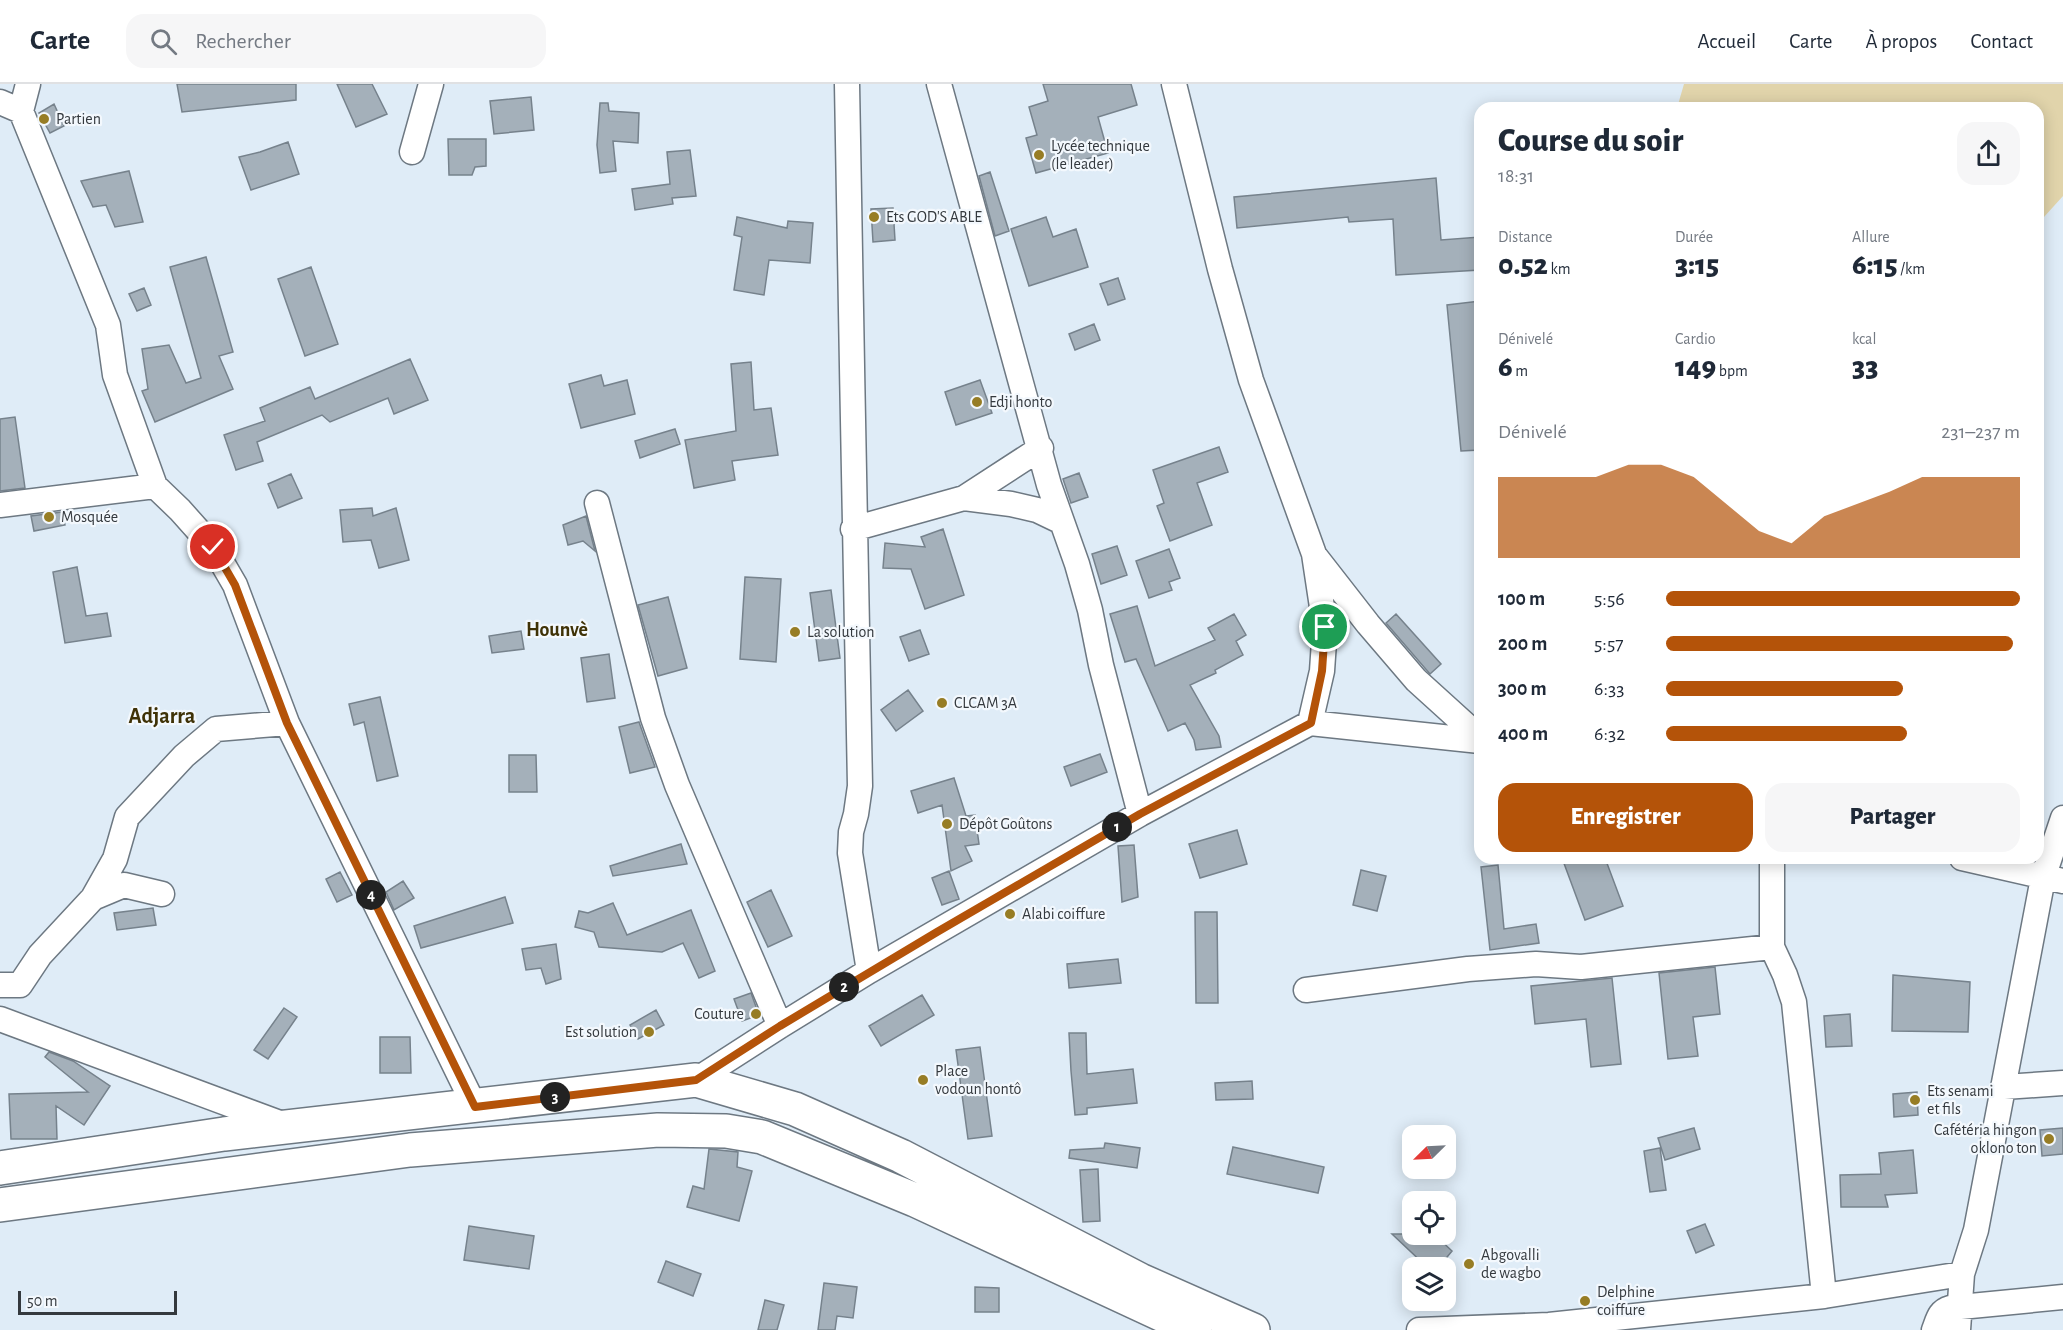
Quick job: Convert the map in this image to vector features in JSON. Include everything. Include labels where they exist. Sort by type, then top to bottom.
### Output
[{"type":"main road","points":[[0,1168],[290,1126],[475,1107],[696,1080],[795,1109],[890,1151],[1140,1280],[1253,1330]]},
{"type":"main road","points":[[0,1205],[262,1172],[410,1150],[658,1130],[726,1131],[762,1137],[905,1196],[1196,1330]]},
{"type":"street","points":[[28,84],[11,107],[108,326],[115,375],[155,486],[213,547],[235,585],[287,723],[475,1107]]},
{"type":"street","points":[[412,152],[431,84]]},
{"type":"street","points":[[847,84],[853,529],[860,786],[851,832],[850,853],[869,971]]},
{"type":"street","points":[[939,84],[1041,448],[1049,485],[1077,564],[1090,610],[1101,665],[1140,814]]},
{"type":"street","points":[[1174,84],[1220,269],[1251,380],[1314,554],[1325,627],[1322,671],[1311,723]]},
{"type":"street","points":[[853,529],[964,498],[1041,448]]},
{"type":"street","points":[[0,505],[155,486]]},
{"type":"street","points":[[964,498],[1037,510],[1062,522]]},
{"type":"street","points":[[597,503],[654,718],[677,785],[780,1026]]},
{"type":"street","points":[[1314,554],[1368,624],[1416,680],[1474,733]]},
{"type":"street","points":[[0,985],[20,985],[40,955],[93,898],[115,859],[127,817],[184,756],[216,729],[287,723]]},
{"type":"street","points":[[696,1080],[869,971],[1140,814],[1311,723],[1474,738]]},
{"type":"street","points":[[1958,1319],[1962,1275],[1976,1230],[2004,1087],[2053,880],[2063,818]]},
{"type":"street","points":[[1772,864],[1772,947],[1794,1002],[1824,1296]]},
{"type":"street","points":[[1987,864],[2053,880]]},
{"type":"street","points":[[93,898],[124,885],[162,894]]},
{"type":"street","points":[[1306,990],[1468,969],[1536,964],[1581,967],[1772,947]]},
{"type":"street","points":[[0,1018],[290,1126]]},
{"type":"street","points":[[2004,1087],[2063,1083]]},
{"type":"street","points":[[1419,1330],[1549,1325],[1824,1296],[1962,1275]]},
{"type":"street","points":[[1958,1319],[2063,1297]]},
{"type":"street","points":[[1934,1330],[1942,1312],[1950,1308],[1958,1319]]},
{"type":"shaded area","points":[[1684,84],[2063,84],[2063,196],[2044,217],[2044,102],[1679,102]]},
{"type":"building","points":[[177,84],[296,84],[296,100],[182,112]]},
{"type":"building","points":[[337,84],[372,84],[387,114],[356,127]]},
{"type":"building","points":[[1043,84],[1131,84],[1137,105],[1098,117],[1108,153],[1036,173],[1026,138],[1037,135],[1029,107],[1048,101]]},
{"type":"building","points":[[531,97],[534,130],[494,134],[490,101]]},
{"type":"building","points":[[600,103],[608,103],[609,111],[639,113],[638,143],[613,141],[616,171],[600,173],[597,145]]},
{"type":"building","points":[[54,104],[64,126],[50,133],[39,113]]},
{"type":"building","points":[[448,139],[486,139],[486,166],[475,167],[472,175],[449,175]]},
{"type":"building","points":[[288,142],[299,174],[251,190],[239,157]]},
{"type":"building","points":[[690,150],[696,196],[672,198],[673,204],[635,210],[632,189],[670,184],[667,152]]},
{"type":"building","points":[[129,171],[143,222],[115,227],[106,205],[93,207],[81,181]]},
{"type":"building","points":[[990,172],[1009,231],[995,236],[979,176]]},
{"type":"building","points":[[1436,178],[1441,240],[1474,237],[1474,270],[1396,275],[1393,219],[1349,222],[1348,217],[1237,228],[1234,197]]},
{"type":"building","points":[[893,208],[895,240],[873,242],[871,209]]},
{"type":"building","points":[[737,217],[787,228],[788,221],[813,223],[810,263],[769,260],[764,295],[734,290],[742,237],[734,235]]},
{"type":"building","points":[[1046,217],[1053,237],[1076,229],[1088,267],[1029,286],[1011,229]]},
{"type":"building","points":[[206,257],[233,352],[219,356],[233,389],[155,422],[142,391],[148,389],[142,349],[169,345],[186,383],[201,378],[170,267]]},
{"type":"building","points":[[311,267],[338,344],[305,356],[278,279]]},
{"type":"building","points":[[1118,278],[1125,299],[1108,305],[1100,284]]},
{"type":"building","points":[[144,288],[151,305],[137,311],[129,294]]},
{"type":"building","points":[[1474,302],[1474,450],[1461,451],[1447,305]]},
{"type":"building","points":[[1094,324],[1100,340],[1075,350],[1069,334]]},
{"type":"building","points":[[410,359],[428,400],[394,414],[388,398],[330,422],[322,415],[257,442],[263,461],[236,470],[224,435],[265,421],[260,408],[310,387],[315,399]]},
{"type":"building","points":[[751,362],[754,410],[771,408],[778,455],[732,461],[735,480],[694,488],[685,440],[736,431],[731,364]]},
{"type":"building","points":[[601,375],[604,386],[627,380],[635,414],[581,428],[569,384]]},
{"type":"building","points":[[980,380],[992,413],[956,425],[945,392]]},
{"type":"building","points":[[15,417],[25,488],[0,491],[0,419]]},
{"type":"building","points":[[675,429],[680,444],[640,458],[635,441]]},
{"type":"building","points":[[1219,447],[1228,472],[1197,483],[1212,525],[1170,541],[1157,506],[1164,503],[1153,470]]},
{"type":"building","points":[[1079,473],[1088,497],[1071,503],[1063,479]]},
{"type":"building","points":[[291,474],[302,498],[278,508],[268,484]]},
{"type":"building","points":[[372,508],[373,516],[396,508],[409,560],[379,568],[371,540],[343,542],[340,510]]},
{"type":"building","points":[[62,512],[65,525],[34,531],[31,516]]},
{"type":"building","points":[[586,516],[595,551],[583,541],[568,545],[563,525]]},
{"type":"building","points":[[943,529],[964,595],[925,609],[911,569],[883,568],[885,543],[925,547],[921,537]]},
{"type":"building","points":[[1117,546],[1127,575],[1101,584],[1092,554]]},
{"type":"building","points":[[1169,549],[1180,578],[1169,582],[1172,590],[1149,598],[1136,561]]},
{"type":"building","points":[[77,567],[86,616],[107,613],[111,636],[65,643],[53,572]]},
{"type":"building","points":[[745,577],[781,579],[776,662],[740,659]]},
{"type":"building","points":[[831,590],[840,658],[819,661],[810,593]]},
{"type":"building","points":[[668,597],[687,668],[658,676],[638,605]]},
{"type":"building","points":[[1137,606],[1155,666],[1215,640],[1208,628],[1234,614],[1246,635],[1236,641],[1243,655],[1215,670],[1216,673],[1190,685],[1219,736],[1221,747],[1196,750],[1194,740],[1185,723],[1168,731],[1136,659],[1125,662],[1110,614]]},
{"type":"building","points":[[1396,614],[1441,664],[1430,674],[1386,623]]},
{"type":"building","points":[[920,630],[929,654],[909,661],[900,637]]},
{"type":"building","points":[[521,631],[524,649],[492,653],[489,636]]},
{"type":"building","points":[[609,654],[615,698],[587,702],[581,658]]},
{"type":"building","points":[[908,690],[923,711],[896,731],[881,710]]},
{"type":"building","points":[[380,697],[398,776],[377,781],[364,722],[354,725],[349,704]]},
{"type":"building","points":[[639,722],[655,767],[630,773],[619,727]]},
{"type":"building","points":[[1100,754],[1107,772],[1071,786],[1064,767]]},
{"type":"building","points":[[509,755],[536,755],[537,792],[509,792]]},
{"type":"building","points":[[954,778],[966,816],[975,815],[979,844],[965,846],[972,861],[951,871],[942,805],[918,813],[911,791]]},
{"type":"building","points":[[1237,830],[1247,864],[1200,878],[1189,844]]},
{"type":"building","points":[[681,844],[687,864],[613,876],[610,866]]},
{"type":"building","points":[[1134,845],[1138,897],[1122,902],[1118,846]]},
{"type":"building","points":[[1564,864],[1607,864],[1623,906],[1585,920]]},
{"type":"building","points":[[1498,865],[1504,929],[1536,924],[1539,943],[1490,950],[1481,867]]},
{"type":"building","points":[[1361,870],[1386,876],[1377,911],[1353,905]]},
{"type":"building","points":[[949,871],[959,899],[942,905],[932,878]]},
{"type":"building","points":[[340,872],[352,895],[337,902],[326,879]]},
{"type":"building","points":[[403,881],[414,898],[394,910],[386,892]]},
{"type":"building","points":[[771,890],[792,936],[768,947],[747,902]]},
{"type":"building","points":[[505,897],[513,923],[421,948],[414,926]]},
{"type":"building","points":[[613,903],[627,935],[691,910],[715,971],[699,978],[683,943],[662,952],[599,947],[594,932],[575,927],[579,911],[588,913]]},
{"type":"building","points":[[153,908],[156,925],[117,930],[114,913]]},
{"type":"building","points":[[1195,912],[1217,912],[1218,1003],[1196,1003]]},
{"type":"building","points":[[556,944],[561,979],[546,984],[541,968],[526,970],[522,949]]},
{"type":"building","points":[[1118,959],[1121,983],[1069,988],[1067,964]]},
{"type":"building","points":[[1715,967],[1720,1014],[1693,1017],[1698,1056],[1668,1059],[1659,973]]},
{"type":"building","points":[[1893,975],[1970,982],[1968,1032],[1892,1031]]},
{"type":"building","points":[[1612,978],[1621,1064],[1591,1067],[1586,1019],[1535,1024],[1531,986]]},
{"type":"building","points":[[751,993],[759,1015],[742,1021],[734,999]]},
{"type":"building","points":[[922,995],[934,1015],[881,1046],[869,1026]]},
{"type":"building","points":[[284,1008],[297,1017],[268,1059],[254,1050]]},
{"type":"building","points":[[656,1010],[664,1025],[638,1039],[630,1025]]},
{"type":"building","points":[[1850,1014],[1852,1046],[1826,1047],[1824,1016]]},
{"type":"building","points":[[1069,1033],[1086,1033],[1087,1074],[1133,1069],[1137,1103],[1087,1108],[1087,1114],[1075,1115]]},
{"type":"building","points":[[380,1037],[410,1037],[411,1073],[380,1073]]},
{"type":"building","points":[[980,1047],[992,1136],[968,1139],[956,1050]]},
{"type":"building","points":[[49,1052],[73,1061],[110,1086],[84,1125],[56,1106],[57,1139],[11,1139],[9,1094],[88,1092],[45,1057]]},
{"type":"building","points":[[1252,1081],[1253,1099],[1216,1100],[1215,1083]]},
{"type":"building","points":[[1917,1092],[1918,1115],[1894,1117],[1893,1094]]},
{"type":"building","points":[[1694,1128],[1700,1149],[1665,1160],[1658,1138]]},
{"type":"building","points":[[2063,1128],[2063,1154],[2042,1156],[2040,1130]]},
{"type":"building","points":[[1105,1143],[1140,1148],[1137,1168],[1069,1158],[1070,1150],[1104,1148]]},
{"type":"building","points":[[1233,1147],[1324,1167],[1318,1193],[1227,1174]]},
{"type":"building","points":[[1660,1148],[1666,1190],[1650,1192],[1644,1151]]},
{"type":"building","points":[[709,1149],[738,1152],[737,1167],[752,1171],[739,1221],[687,1207],[693,1186],[704,1189]]},
{"type":"building","points":[[1913,1150],[1917,1193],[1885,1195],[1888,1207],[1841,1207],[1840,1175],[1881,1174],[1879,1153]]},
{"type":"building","points":[[1098,1169],[1100,1221],[1083,1222],[1080,1170]]},
{"type":"building","points":[[1705,1224],[1714,1245],[1696,1253],[1687,1231]]},
{"type":"building","points":[[469,1226],[534,1236],[529,1269],[464,1260]]},
{"type":"building","points":[[1392,1234],[1402,1234],[1402,1243]]},
{"type":"building","points":[[1404,1245],[1446,1245],[1452,1251],[1447,1257],[1416,1257]]},
{"type":"building","points":[[666,1261],[701,1274],[693,1296],[658,1282]]},
{"type":"building","points":[[824,1283],[857,1287],[853,1318],[837,1316],[835,1330],[818,1330]]},
{"type":"building","points":[[975,1287],[999,1288],[999,1312],[975,1312]]},
{"type":"building","points":[[765,1300],[784,1305],[777,1330],[758,1330]]},
{"type":"place","name":"Partien","points":[[44,119]]},
{"type":"place","name":"Lycée technique (le leader)","points":[[1039,155]]},
{"type":"place","name":"Ets GOD'S ABLE","points":[[874,217]]},
{"type":"place","name":"Edji honto","points":[[977,402]]},
{"type":"place","name":"Mosquée","points":[[49,517]]},
{"type":"place","name":"La solution","points":[[795,632]]},
{"type":"place","name":"CLCAM 3A","points":[[942,703]]},
{"type":"place","name":"Dépôt Goûtons","points":[[947,824]]},
{"type":"place","name":"Alabi coiffure","points":[[1010,914]]},
{"type":"place","name":"Couture","points":[[756,1014]]},
{"type":"place","name":"Est solution","points":[[649,1032]]},
{"type":"place","name":"Place vodoun hontô","points":[[923,1080]]},
{"type":"place","name":"Ets senami et fils","points":[[1915,1100]]},
{"type":"place","name":"Cafétéria hingon oklono ton","points":[[2049,1139]]},
{"type":"place","name":"Abgovalli de wagbo","points":[[1469,1264]]},
{"type":"place","name":"Delphine coiffure","points":[[1585,1301]]},
{"type":"district","name":"Hounvè","points":[[557,630]]},
{"type":"district","name":"Adjarra","points":[[162,716]]},
{"type":"route","points":[[213,547],[235,585],[287,723],[475,1107],[696,1080],[869,971],[1140,814],[1311,723],[1322,671],[1325,627]]}]
